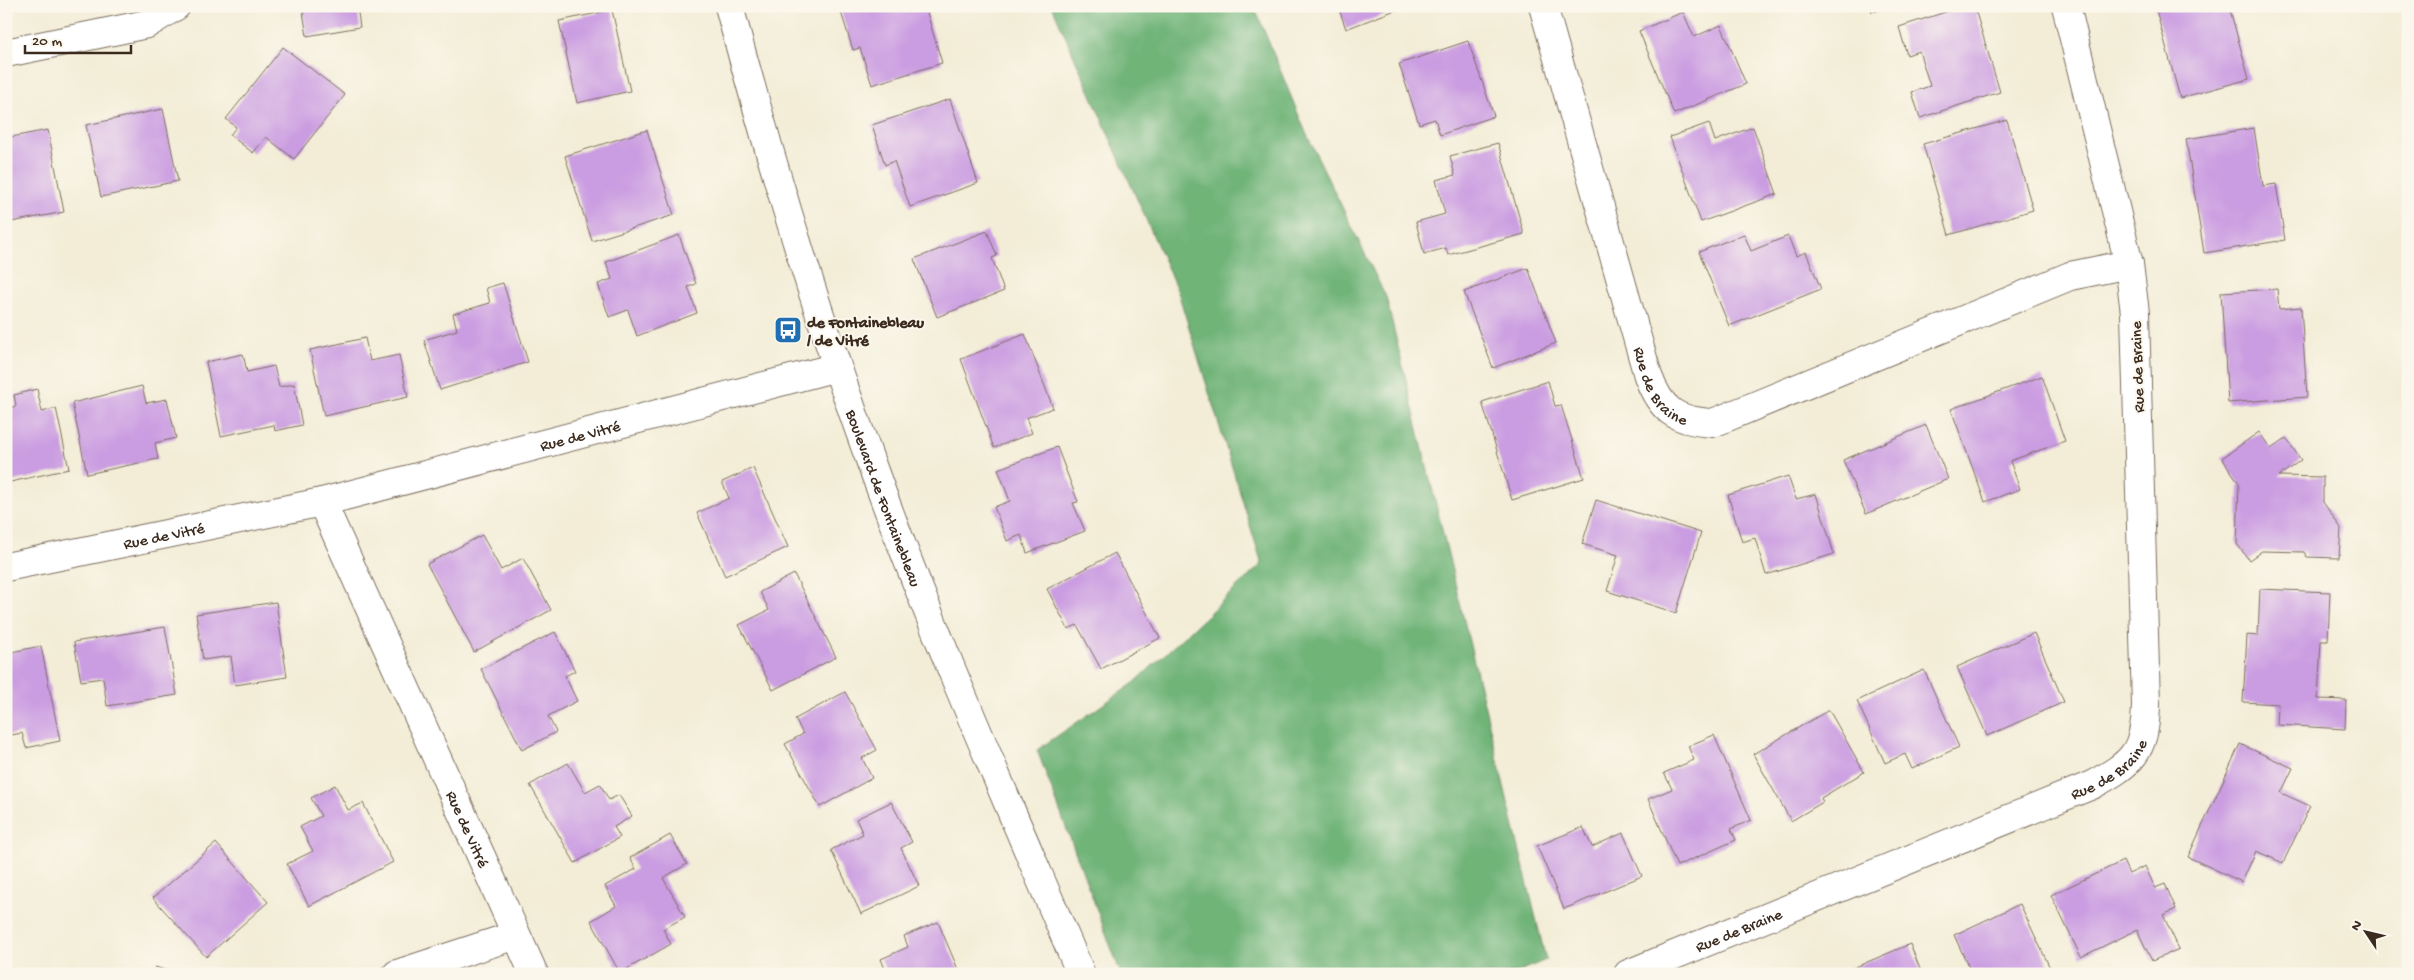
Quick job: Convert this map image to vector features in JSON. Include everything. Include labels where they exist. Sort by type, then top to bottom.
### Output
[{"type":"street","points":[[6,53],[147,24],[176,6]]},
{"type":"street","name":"Boulevard de Fontainebleau","points":[[729,6],[790,218],[874,472],[995,772],[1081,974]]},
{"type":"street","name":"Rue de Braine","points":[[1542,6],[1648,376],[1654,393],[1665,408],[1678,418],[1694,422],[1713,423],[2070,276],[2130,264]]},
{"type":"street","name":"Rue de Braine","points":[[1628,974],[2092,785],[2117,772],[2129,761],[2139,747],[2146,730],[2146,705],[2135,323],[2130,264],[2066,6]]},
{"type":"street","name":"Rue de Vitré","points":[[6,567],[322,502],[838,367]]},
{"type":"street","name":"Rue de Vitré","points":[[322,502],[534,974]]},
{"type":"street","points":[[397,974],[516,935]]},
{"type":"green space","points":[[1052,6],[1254,6],[1306,133],[1386,297],[1546,960],[1513,974],[1121,974],[1037,750],[1134,683],[1262,564],[1178,292]]},
{"type":"building","points":[[302,6],[357,6],[360,27],[307,36]]},
{"type":"building","points":[[839,6],[925,6],[942,63],[872,85],[860,48],[853,50]]},
{"type":"building","points":[[1338,6],[1406,6],[1346,29]]},
{"type":"building","points":[[1870,6],[1891,6],[1891,7],[1872,12]]},
{"type":"building","points":[[1964,6],[1974,6],[2000,92],[1920,118],[1912,92],[1930,86],[1919,51],[1907,55],[1899,27]]},
{"type":"building","points":[[2155,6],[2229,6],[2249,79],[2180,98]]},
{"type":"building","points":[[612,10],[630,91],[577,103],[559,21]]},
{"type":"building","points":[[1683,12],[1694,37],[1721,25],[1746,84],[1674,114],[1639,31]]},
{"type":"building","points":[[1468,41],[1494,116],[1440,135],[1435,119],[1419,124],[1399,64]]},
{"type":"building","points":[[283,47],[345,95],[294,159],[266,137],[253,153],[230,135],[236,127],[226,119]]},
{"type":"building","points":[[950,99],[978,183],[910,207],[894,161],[885,165],[872,125]]},
{"type":"building","points":[[163,109],[178,181],[101,197],[86,125]]},
{"type":"building","points":[[2007,120],[2033,210],[1949,235],[1923,144]]},
{"type":"building","points":[[1709,123],[1715,141],[1753,127],[1777,194],[1701,222],[1670,137]]},
{"type":"building","points":[[2254,128],[2263,186],[2276,184],[2285,240],[2204,253],[2186,139]]},
{"type":"building","points":[[48,130],[64,212],[6,223],[6,138]]},
{"type":"building","points":[[647,130],[674,215],[592,241],[565,156]]},
{"type":"building","points":[[1498,143],[1524,234],[1448,255],[1446,248],[1424,254],[1416,222],[1445,214],[1436,180],[1455,175],[1450,156]]},
{"type":"building","points":[[987,231],[997,256],[992,258],[1004,291],[937,317],[914,259]]},
{"type":"building","points":[[1744,234],[1751,251],[1788,236],[1796,256],[1806,252],[1821,289],[1729,326],[1699,252]]},
{"type":"building","points":[[679,235],[696,284],[688,287],[697,313],[637,336],[628,310],[609,317],[598,284],[612,279],[606,262]]},
{"type":"building","points":[[1528,268],[1556,343],[1493,368],[1464,292]]},
{"type":"building","points":[[503,283],[528,362],[440,390],[424,340],[457,330],[453,314],[490,303],[486,288]]},
{"type":"building","points":[[2277,289],[2279,309],[2301,307],[2307,397],[2228,403],[2221,292]]},
{"type":"building","points":[[1025,334],[1053,408],[1026,418],[1032,433],[994,448],[961,359]]},
{"type":"building","points":[[365,338],[370,361],[399,355],[408,397],[324,416],[310,350]]},
{"type":"building","points":[[243,354],[247,372],[274,366],[279,387],[294,384],[302,425],[275,431],[274,425],[221,436],[206,362]]},
{"type":"building","points":[[2042,376],[2065,441],[2010,461],[2020,489],[1985,502],[1951,409]]},
{"type":"building","points":[[1548,381],[1555,406],[1561,405],[1584,478],[1512,500],[1482,402]]},
{"type":"building","points":[[142,386],[146,403],[167,399],[176,438],[155,443],[158,459],[87,474],[72,403]]},
{"type":"building","points":[[37,389],[42,412],[56,408],[69,469],[6,483],[6,409],[16,406],[14,395]]},
{"type":"building","points":[[1926,425],[1948,479],[1866,514],[1843,460]]},
{"type":"building","points":[[2259,432],[2271,449],[2286,438],[2301,460],[2279,476],[2323,477],[2323,502],[2341,528],[2339,558],[2307,557],[2304,552],[2262,551],[2249,560],[2237,544],[2239,483],[2222,458]]},
{"type":"building","points":[[1057,447],[1078,502],[1073,503],[1085,531],[1027,553],[1021,535],[1007,541],[994,507],[1010,501],[998,469]]},
{"type":"building","points":[[753,468],[788,547],[725,576],[697,513],[729,498],[722,482]]},
{"type":"building","points":[[1788,476],[1796,499],[1816,494],[1834,554],[1766,575],[1755,538],[1742,542],[1728,495]]},
{"type":"building","points":[[1596,500],[1701,533],[1676,613],[1607,591],[1618,555],[1582,544]]},
{"type":"building","points":[[482,535],[501,570],[523,558],[551,610],[474,652],[427,564]]},
{"type":"building","points":[[1115,553],[1160,638],[1101,669],[1077,625],[1068,629],[1047,589]]},
{"type":"building","points":[[794,574],[836,657],[773,690],[739,625],[769,610],[760,592]]},
{"type":"building","points":[[2260,589],[2330,592],[2328,641],[2321,641],[2318,699],[2346,700],[2345,729],[2277,725],[2278,704],[2243,702],[2247,635],[2258,636]]},
{"type":"building","points":[[276,602],[287,677],[235,685],[231,656],[203,660],[196,614]]},
{"type":"building","points":[[165,627],[177,695],[107,706],[103,678],[81,681],[74,642]]},
{"type":"building","points":[[555,632],[575,671],[565,676],[577,701],[548,716],[556,732],[522,750],[481,669]]},
{"type":"building","points":[[2034,633],[2064,702],[1987,736],[1957,667]]},
{"type":"building","points":[[41,646],[60,741],[26,748],[22,733],[6,736],[6,653]]},
{"type":"building","points":[[1924,670],[1959,747],[1912,769],[1905,754],[1885,763],[1857,701]]},
{"type":"building","points":[[845,692],[877,750],[862,758],[872,778],[820,807],[785,744],[803,734],[795,719]]},
{"type":"building","points":[[1829,710],[1864,772],[1821,798],[1823,802],[1791,821],[1753,754]]},
{"type":"building","points":[[1714,735],[1751,820],[1731,829],[1736,840],[1677,866],[1648,799],[1672,789],[1664,773],[1694,760],[1688,746]]},
{"type":"building","points":[[2240,744],[2293,768],[2281,793],[2310,806],[2283,863],[2256,851],[2242,882],[2188,857]]},
{"type":"building","points":[[568,763],[585,792],[600,784],[609,800],[619,795],[632,816],[614,827],[620,837],[575,863],[530,785]]},
{"type":"building","points":[[335,785],[348,810],[363,803],[393,862],[309,906],[287,864],[313,851],[300,827],[321,816],[311,798]]},
{"type":"building","points":[[891,802],[912,842],[901,848],[919,886],[861,914],[831,850],[863,834],[856,819]]},
{"type":"building","points":[[1583,827],[1592,847],[1623,833],[1642,876],[1564,909],[1537,846]]},
{"type":"building","points":[[670,835],[687,864],[663,878],[685,917],[663,929],[671,944],[620,973],[591,921],[616,906],[605,886],[636,869],[630,858]]},
{"type":"building","points":[[216,843],[268,902],[206,957],[153,898]]},
{"type":"building","points":[[2123,861],[2129,874],[2145,866],[2155,888],[2165,884],[2176,909],[2163,915],[2179,949],[2152,961],[2137,930],[2081,957],[2051,895]]},
{"type":"building","points":[[2020,904],[2051,970],[2042,974],[1972,974],[1954,935]]},
{"type":"building","points":[[938,922],[960,974],[887,974],[881,959],[908,947],[904,936]]},
{"type":"building","points":[[1910,944],[1922,974],[1839,974]]},
{"type":"building","points":[[155,967],[175,973],[175,974],[153,974]]},
{"type":"place","name":"de Fontainebleau / de Vitré","points":[[788,330]]}]
